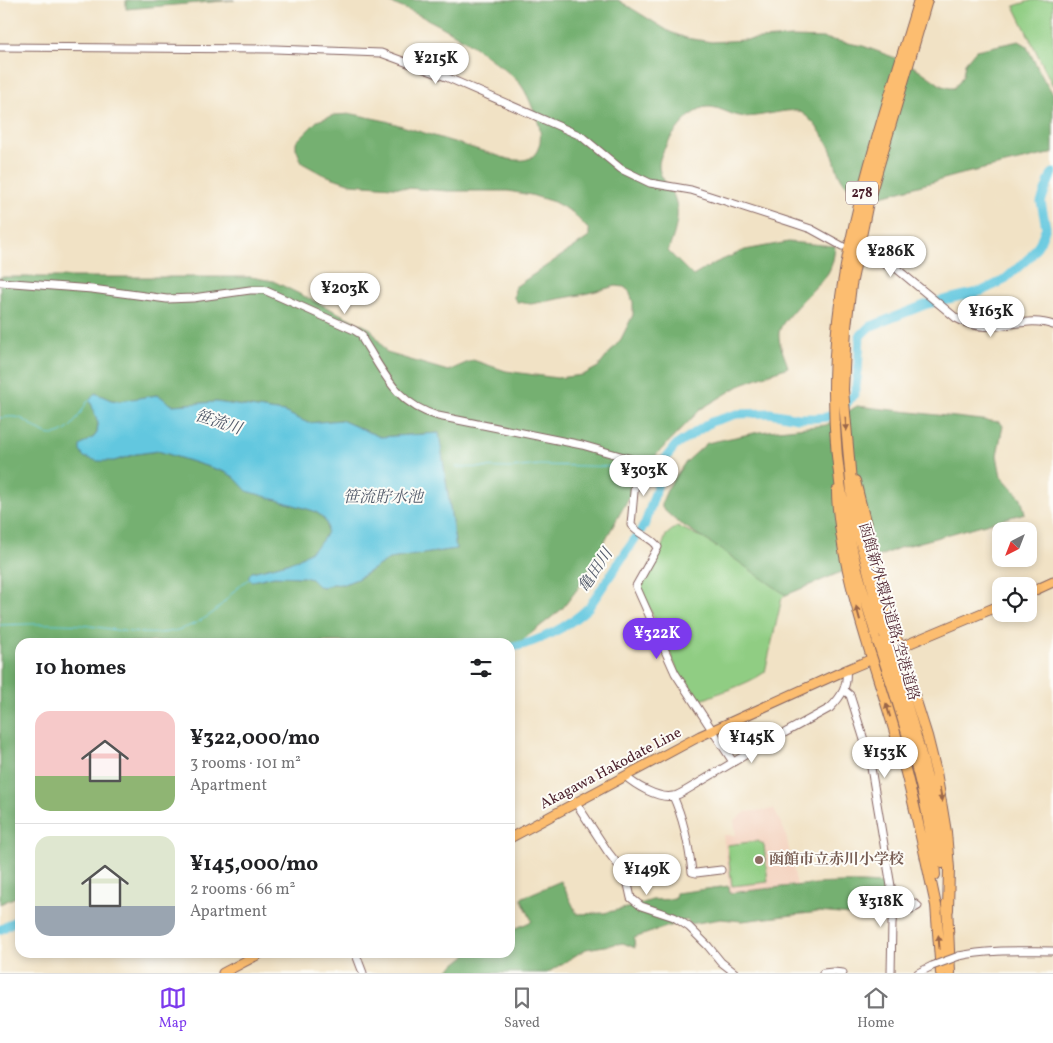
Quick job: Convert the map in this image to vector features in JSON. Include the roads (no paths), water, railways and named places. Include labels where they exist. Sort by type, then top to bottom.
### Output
[{"type":"highway","name":"函館新外環状道路;空港道路","points":[[919,0],[860,201],[850,244],[841,301],[839,391],[843,458],[853,554],[891,670],[908,736],[927,817],[934,860],[937,910]]},
{"type":"highway","name":"函館新外環状道路;空港道路","points":[[839,391],[851,285],[868,202],[927,0]]},
{"type":"highway","points":[[843,458],[927,736],[942,802],[949,868],[948,910]]},
{"type":"highway","points":[[843,458],[837,497],[842,537],[858,614],[904,765],[937,910]]},
{"type":"highway","name":"函館新外環状道路;空港道路","points":[[891,670],[916,736],[929,786],[937,825],[948,910]]},
{"type":"highway","name":"278","points":[[937,910],[941,973]]},
{"type":"highway","name":"278","points":[[948,910],[950,973]]},
{"type":"main road","points":[[1037,589],[1053,582]]},
{"type":"main road","name":"Akagawa Hakodate Line","points":[[515,835],[712,730],[846,670],[992,609]]},
{"type":"main road","points":[[223,973],[252,958]]},
{"type":"street","points":[[0,47],[275,49],[382,53],[446,78],[581,136],[621,169],[650,183],[691,190],[763,213],[811,229],[842,246]]},
{"type":"street","points":[[863,255],[897,269],[946,310],[966,324],[984,327],[1037,322],[1053,325]]},
{"type":"street","points":[[0,282],[92,289],[167,299],[264,290],[362,335],[363,340],[398,393],[419,409],[438,416],[608,451],[630,459],[636,467],[631,522],[636,531],[647,537],[658,547],[636,586],[675,674],[733,762]]},
{"type":"street","points":[[625,776],[635,785],[655,793],[673,796],[685,791],[733,762],[823,713],[836,702],[844,690],[846,670]]},
{"type":"street","points":[[844,690],[850,694],[869,756],[893,898],[898,903],[914,903],[918,906],[894,915],[892,923],[891,973]]},
{"type":"street","points":[[673,796],[680,812],[689,849],[692,872],[721,870]]},
{"type":"street","points":[[576,803],[608,852],[626,875],[631,898],[641,906],[674,917],[689,928],[721,962],[735,973]]},
{"type":"street","points":[[918,973],[959,956],[986,952],[1053,951]]},
{"type":"street","points":[[357,958],[363,973]]},
{"type":"street","points":[[823,973],[843,973]]},
{"type":"water","name":"笹流貯水池","points":[[95,393],[111,400],[120,401],[157,395],[173,405],[216,402],[284,412],[308,423],[341,420],[380,437],[439,433],[456,549],[389,559],[357,579],[344,584],[333,584],[323,587],[304,577],[274,576],[252,581],[249,579],[249,575],[252,572],[293,561],[313,549],[324,537],[327,530],[327,524],[322,517],[314,511],[247,491],[234,477],[225,472],[158,451],[136,454],[114,461],[98,461],[84,457],[80,451],[80,446],[97,433],[98,423],[90,400]]},
{"type":"waterway","points":[[515,647],[543,638],[562,628],[589,607],[645,524],[658,484],[662,463],[675,446],[711,422],[737,414],[770,413],[798,418],[827,417],[843,408],[855,393],[860,336],[869,327],[927,304],[982,291],[1004,280],[1031,256],[1040,242],[1046,227],[1041,202],[1053,173]]},
{"type":"waterway","name":"笹流川","points":[[0,418],[20,418],[42,432],[54,435],[69,428],[87,402],[91,400]]},
{"type":"waterway","name":"笹流川","points":[[456,467],[511,468],[540,465],[632,467]]},
{"type":"waterway","name":"笹流川","points":[[639,467],[661,468]]},
{"type":"waterway","points":[[0,625],[71,624],[146,633],[172,631],[191,625],[211,614],[240,585],[251,578]]},
{"type":"waterway","name":"亀田川","points":[[0,930],[15,921]]},
{"type":"place","name":"函館市立赤川小学校","points":[[759,860]]}]
